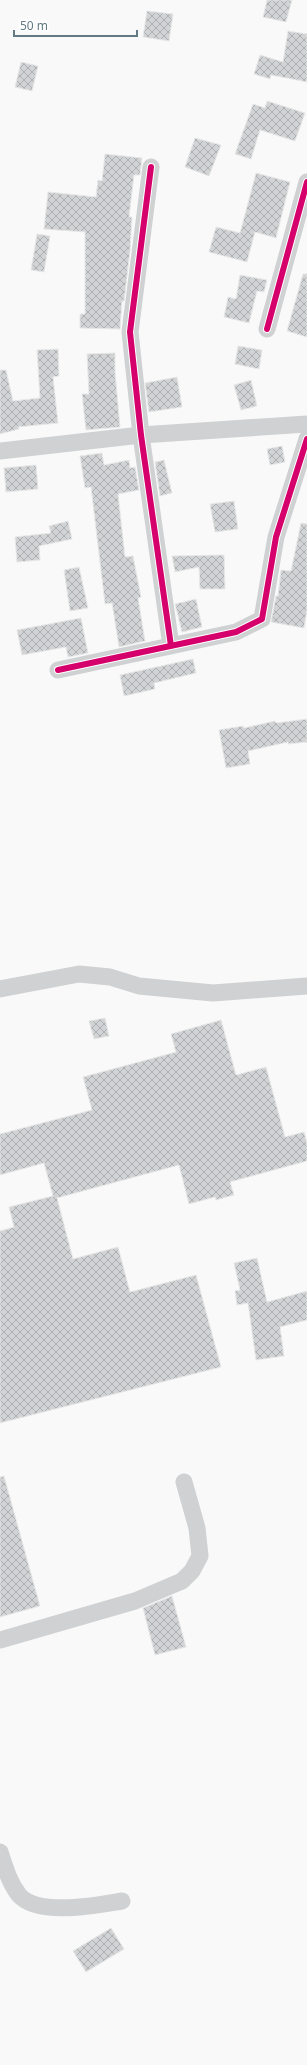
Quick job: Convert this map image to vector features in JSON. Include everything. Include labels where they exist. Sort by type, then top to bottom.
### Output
[{"type":"street","points":[[151,167],[130,332],[140,436],[171,646]]},
{"type":"street","points":[[267,329],[307,182]]},
{"type":"street","points":[[0,451],[140,436],[307,424]]},
{"type":"street","points":[[58,670],[236,632],[262,620],[276,537],[307,438]]},
{"type":"street","points":[[0,989],[79,974],[110,977],[139,986],[213,993],[307,986]]},
{"type":"street","points":[[0,1640],[134,1601],[182,1581],[192,1571],[200,1556],[197,1528],[184,1482]]},
{"type":"street","points":[[0,1852],[7,1875],[20,1896],[35,1904],[69,1909],[122,1901]]},
{"type":"building","points":[[267,0],[292,0],[286,22],[263,17]]},
{"type":"building","points":[[147,11],[173,14],[169,41],[143,37]]},
{"type":"building","points":[[288,31],[307,34],[307,82],[271,75],[270,79],[254,74],[260,55],[283,62]]},
{"type":"building","points":[[21,62],[38,66],[32,91],[15,87]]},
{"type":"building","points":[[267,101],[305,113],[295,141],[260,130],[251,159],[235,154],[253,104],[265,108]]},
{"type":"building","points":[[195,138],[221,145],[209,176],[185,167]]},
{"type":"building","points":[[105,154],[142,158],[140,175],[134,175],[129,217],[132,217],[130,251],[124,301],[122,301],[120,329],[80,328],[80,314],[85,314],[85,232],[44,229],[48,192],[96,197],[98,180],[102,181]]},
{"type":"building","points":[[256,173],[290,182],[276,238],[255,232],[247,262],[209,252],[216,227],[240,233]]},
{"type":"building","points":[[37,234],[50,236],[44,272],[31,270]]},
{"type":"building","points":[[303,274],[307,274],[307,337],[287,331]]},
{"type":"building","points":[[240,275],[267,280],[264,292],[257,291],[249,323],[224,317],[228,297],[236,299]]},
{"type":"building","points":[[238,346],[262,350],[259,369],[235,364]]},
{"type":"building","points":[[58,349],[59,376],[53,377],[58,423],[18,427],[19,429],[0,434],[0,370],[6,370],[13,401],[40,398],[37,350]]},
{"type":"building","points":[[115,353],[115,372],[120,427],[86,430],[82,394],[89,394],[87,354]]},
{"type":"building","points":[[177,377],[182,407],[149,412],[145,383]]},
{"type":"building","points":[[251,380],[257,406],[241,410],[234,385]]},
{"type":"building","points":[[282,446],[285,462],[270,465],[267,449]]},
{"type":"building","points":[[102,453],[104,465],[129,460],[130,468],[135,467],[139,490],[118,494],[125,557],[133,556],[141,597],[138,598],[145,641],[119,647],[112,603],[105,604],[91,487],[85,488],[80,456]]},
{"type":"building","points":[[164,460],[172,493],[160,496],[155,462]]},
{"type":"building","points":[[36,465],[38,489],[6,492],[4,468]]},
{"type":"building","points":[[234,501],[238,529],[215,532],[210,504]]},
{"type":"building","points":[[68,521],[72,539],[39,546],[40,560],[17,562],[15,537],[51,533],[49,526]]},
{"type":"building","points":[[301,523],[307,524],[307,610],[304,628],[271,622],[276,596],[278,596],[281,570],[291,571]]},
{"type":"building","points":[[224,555],[225,589],[200,589],[199,567],[175,572],[172,556]]},
{"type":"building","points":[[79,567],[88,608],[70,611],[64,570]]},
{"type":"building","points":[[196,599],[202,627],[182,632],[175,604]]},
{"type":"building","points":[[81,618],[88,653],[68,657],[66,647],[22,655],[17,630]]},
{"type":"building","points":[[193,659],[196,673],[154,683],[155,689],[124,696],[120,675]]},
{"type":"building","points":[[307,719],[307,742],[288,744],[288,742],[248,751],[250,764],[226,768],[219,730],[243,726],[244,728],[275,721],[276,723]]},
{"type":"building","points":[[105,1018],[109,1036],[94,1039],[89,1021]]},
{"type":"building","points":[[221,1020],[236,1075],[266,1067],[285,1137],[304,1132],[307,1143],[307,1161],[230,1182],[234,1195],[216,1200],[215,1197],[189,1204],[179,1165],[57,1198],[73,1259],[118,1247],[130,1292],[196,1275],[221,1367],[0,1423],[0,1231],[14,1227],[9,1207],[53,1196],[44,1163],[0,1175],[0,1134],[92,1110],[83,1077],[176,1052],[171,1034]]},
{"type":"building","points":[[257,1258],[267,1302],[307,1291],[307,1320],[280,1327],[284,1356],[256,1360],[248,1303],[237,1305],[235,1291],[240,1290],[234,1263]]},
{"type":"building","points":[[4,1476],[40,1606],[0,1617],[0,1477]]},
{"type":"building","points":[[172,1596],[186,1647],[155,1655],[143,1608]]},
{"type":"building","points":[[111,1928],[124,1949],[86,1972],[73,1951]]},
{"type":"cycle path","points":[[151,167],[130,332],[141,435],[171,646]]},
{"type":"cycle path","points":[[267,329],[307,182]]},
{"type":"cycle path","points":[[58,670],[236,632],[262,619],[276,537],[307,439]]}]
